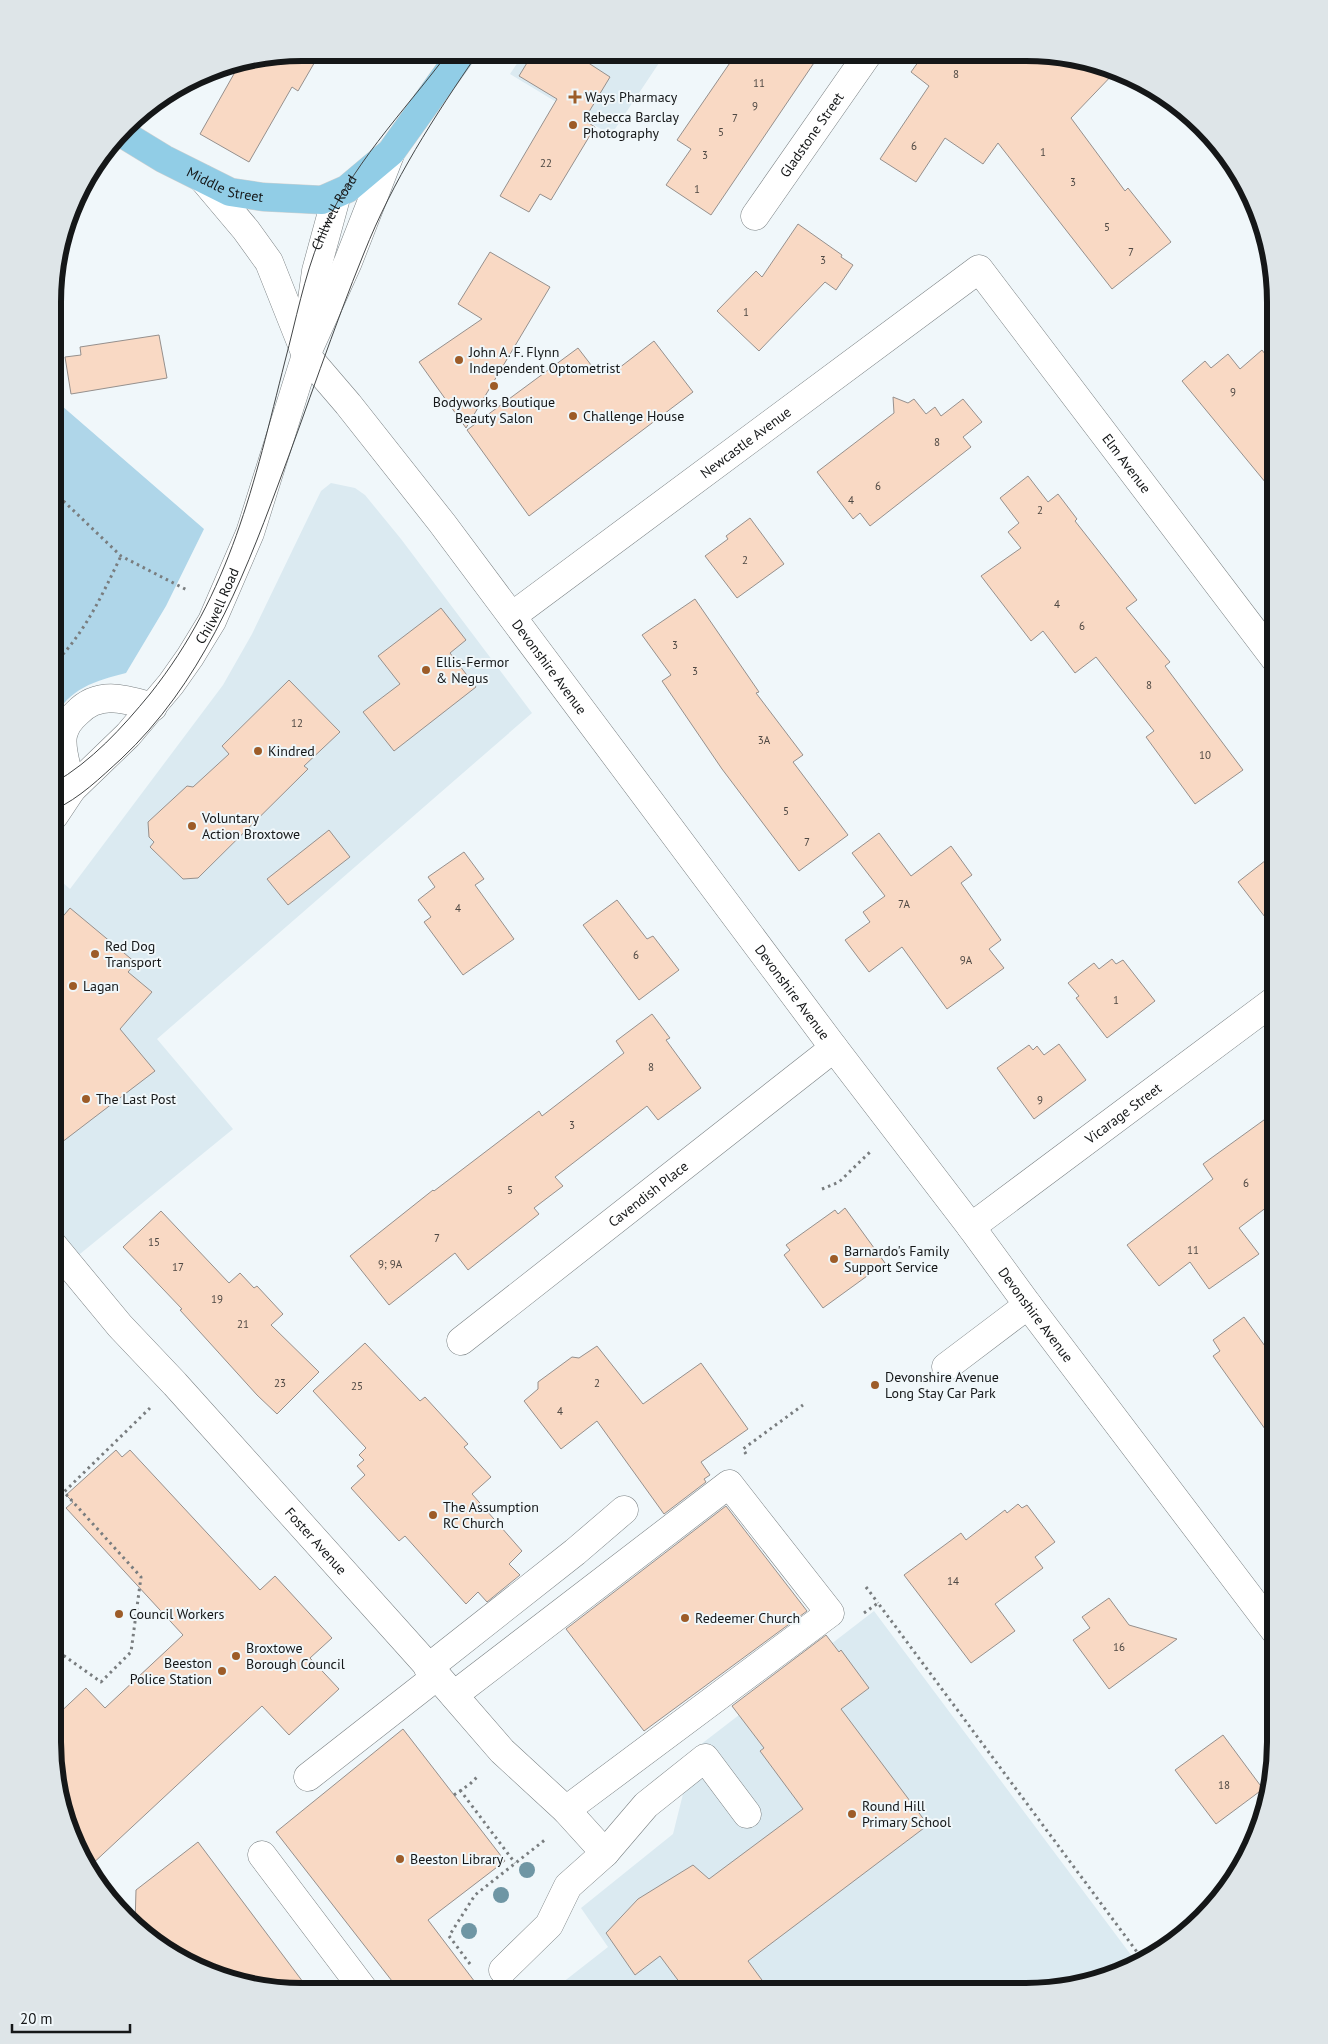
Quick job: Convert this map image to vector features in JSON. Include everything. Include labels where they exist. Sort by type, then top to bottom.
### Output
[{"type":"main road","name":"Chilwell Road","points":[[337,194],[347,189],[391,152],[456,61]]},
{"type":"main road","name":"Middle Street","points":[[127,137],[164,159],[230,192],[262,197],[322,200],[337,194]]},
{"type":"street","name":"Gladstone Street","points":[[755,216],[863,61]]},
{"type":"street","name":"Chilwell Road","points":[[63,794],[128,735],[152,707],[190,657],[219,606],[250,533],[306,355],[348,262],[391,152]]},
{"type":"street","points":[[204,179],[246,230],[269,262],[306,355]]},
{"type":"street","name":"Chilwell Road","points":[[306,355],[316,270],[337,194]]},
{"type":"street","name":"Newcastle Avenue","points":[[512,616],[978,269]]},
{"type":"street","name":"Elm Avenue","points":[[978,269],[1267,648]]},
{"type":"street","name":"Devonshire Avenue","points":[[306,355],[367,427],[512,616],[834,1048],[898,1130],[1267,1620]]},
{"type":"street","points":[[63,794],[63,736],[69,720],[86,703],[101,699],[123,698],[152,707]]},
{"type":"street","name":"Vicarage Street","points":[[971,1227],[1267,1006]]},
{"type":"street","name":"Cavendish Place","points":[[461,1341],[834,1048]]},
{"type":"street","name":"Foster Avenue","points":[[61,1255],[120,1326],[175,1384],[502,1752],[574,1820],[604,1853]]},
{"type":"street","points":[[946,1367],[1028,1305]]},
{"type":"street","points":[[308,1777],[440,1680],[729,1484],[830,1613],[574,1820]]},
{"type":"street","points":[[440,1680],[574,1552],[624,1510]]},
{"type":"street","points":[[503,1970],[549,1925],[568,1886],[604,1853],[646,1805],[705,1758],[747,1814]]},
{"type":"street","points":[[262,1855],[359,1983]]},
{"type":"path","points":[[61,499],[121,556],[219,606]]},
{"type":"path","points":[[61,658],[68,651],[92,616],[121,556]]},
{"type":"path","points":[[822,1189],[839,1182],[863,1158],[898,1130]]},
{"type":"path","points":[[61,1654],[101,1682],[131,1652],[141,1577],[64,1492],[175,1384]]},
{"type":"path","points":[[729,1484],[754,1466],[742,1449],[803,1405]]},
{"type":"path","points":[[866,1587],[1139,1954]]},
{"type":"path","points":[[862,1614],[878,1603]]},
{"type":"path","points":[[454,1795],[470,1784]]},
{"type":"path","points":[[460,1790],[515,1863]]},
{"type":"path","points":[[472,1967],[449,1936],[475,1895],[574,1820]]},
{"type":"shaded area","points":[[519,61],[660,61],[611,135],[510,74]]},
{"type":"shaded area","points":[[61,405],[204,529],[166,606],[126,673],[84,687],[61,707]]},
{"type":"shaded area","points":[[331,483],[355,488],[365,495],[401,539],[532,713],[157,1039],[233,1129],[61,1269],[61,881],[70,889],[223,685],[252,634],[321,491]]},
{"type":"shaded area","name":"Round Hill Primary School","points":[[874,1611],[1133,1957],[1088,1975],[1057,1981],[1026,1983],[562,1983],[608,1947],[581,1908],[673,1834],[683,1794],[694,1784],[678,1762]]},
{"type":"building","points":[[315,61],[298,91],[292,87],[249,162],[200,134],[236,70],[271,63]]},
{"type":"building","points":[[528,61],[585,61],[610,77],[584,120],[595,127],[551,200],[540,194],[529,212],[500,196],[557,99],[519,76]]},
{"type":"building","points":[[731,61],[815,61],[711,215],[666,185],[691,149],[677,140]]},
{"type":"building","points":[[919,61],[1026,61],[1073,66],[1110,77],[1071,118],[1125,191],[1128,188],[1171,242],[1112,289],[998,143],[983,164],[945,138],[916,182],[880,159],[929,86],[911,72]]},
{"type":"building","points":[[798,224],[853,265],[836,290],[825,282],[759,351],[717,311],[756,271],[762,277]]},
{"type":"building","points":[[490,252],[550,287],[466,428],[419,362],[482,319],[458,304]]},
{"type":"building","points":[[159,335],[167,378],[71,394],[65,357],[81,355],[80,347]]},
{"type":"building","name":"Challenge House","points":[[654,341],[693,392],[529,516],[467,430],[578,348],[598,374],[605,368],[610,375]]},
{"type":"building","points":[[1262,350],[1267,357],[1267,484],[1182,381],[1205,361],[1211,368],[1228,354],[1240,369]]},
{"type":"building","points":[[893,397],[908,403],[914,399],[926,414],[935,407],[941,416],[963,399],[982,422],[963,437],[971,447],[870,526],[860,513],[853,519],[817,472],[894,413]]},
{"type":"building","points":[[1028,476],[1048,502],[1058,494],[1077,519],[1075,521],[1137,600],[1126,608],[1170,662],[1165,666],[1243,770],[1195,804],[1146,737],[1154,731],[1096,657],[1075,673],[1043,631],[1031,641],[981,576],[1021,548],[1008,532],[1019,523],[1000,498]]},
{"type":"building","points":[[750,518],[784,564],[737,598],[705,556],[728,539],[726,536]]},
{"type":"building","points":[[695,599],[759,692],[756,693],[803,755],[793,762],[848,835],[799,871],[722,769],[662,681],[671,675],[642,635]]},
{"type":"building","name":"Ellis-Fermor & Negus","points":[[441,608],[466,640],[450,653],[476,687],[394,751],[363,712],[400,684],[378,656]]},
{"type":"building","points":[[289,680],[340,732],[304,766],[308,769],[198,878],[183,879],[150,847],[154,842],[149,837],[148,822],[187,786],[193,787],[229,754],[222,746]]},
{"type":"building","points":[[329,830],[350,857],[288,905],[267,879]]},
{"type":"building","points":[[879,833],[911,876],[951,846],[972,875],[961,883],[1001,940],[989,949],[1004,968],[947,1009],[902,947],[869,972],[845,940],[870,922],[863,912],[885,896],[852,853]]},
{"type":"building","points":[[464,852],[484,879],[475,885],[514,939],[463,975],[424,922],[431,917],[418,900],[435,887],[428,877]]},
{"type":"building","points":[[1267,859],[1267,920],[1238,882]]},
{"type":"building","points":[[617,900],[647,939],[653,936],[679,970],[639,1000],[583,925]]},
{"type":"building","points":[[70,908],[136,963],[128,972],[152,992],[120,1029],[155,1071],[61,1143],[61,919]]},
{"type":"building","points":[[1112,959],[1116,964],[1123,960],[1155,1001],[1107,1038],[1076,998],[1079,996],[1068,983],[1094,963],[1099,969]]},
{"type":"building","points":[[652,1014],[670,1038],[666,1040],[701,1088],[658,1120],[647,1106],[555,1177],[563,1186],[534,1208],[539,1214],[468,1270],[455,1253],[389,1305],[350,1256],[433,1190],[539,1111],[542,1116],[624,1053],[616,1041]]},
{"type":"building","points":[[1059,1044],[1086,1080],[1034,1119],[997,1068],[1029,1045],[1033,1050],[1037,1046],[1044,1055]]},
{"type":"building","points":[[1267,1118],[1267,1207],[1239,1228],[1259,1254],[1209,1289],[1190,1262],[1159,1286],[1127,1245],[1213,1179],[1203,1164]]},
{"type":"building","name":"Barnardo's Family Support Service","points":[[845,1208],[885,1263],[823,1308],[784,1255],[790,1250],[786,1245],[835,1210],[838,1214]]},
{"type":"building","points":[[161,1211],[229,1283],[240,1273],[254,1288],[257,1286],[283,1314],[271,1325],[319,1372],[277,1414],[257,1395],[180,1310],[182,1309],[123,1247]]},
{"type":"building","points":[[1244,1317],[1267,1349],[1267,1432],[1213,1356],[1220,1351],[1213,1340]]},
{"type":"building","name":"The Assumption RC Church","points":[[365,1343],[420,1401],[425,1397],[468,1444],[464,1447],[491,1477],[472,1494],[522,1551],[509,1564],[520,1575],[487,1602],[478,1592],[466,1604],[405,1536],[399,1541],[351,1488],[365,1475],[357,1466],[364,1460],[359,1455],[366,1448],[313,1391]]},
{"type":"building","points":[[597,1346],[643,1404],[701,1363],[748,1429],[701,1462],[710,1475],[704,1479],[706,1482],[664,1514],[597,1421],[561,1449],[524,1401],[538,1389],[538,1382],[572,1357],[579,1358]]},
{"type":"building","name":"Broxtowe Borough Council","points":[[116,1450],[122,1457],[130,1450],[260,1590],[275,1576],[332,1638],[310,1658],[339,1689],[289,1735],[262,1706],[94,1862],[86,1848],[69,1804],[63,1773],[61,1711],[86,1688],[105,1708],[183,1635],[66,1508],[73,1502],[66,1495]]},
{"type":"building","points":[[1018,1504],[1022,1508],[1027,1505],[1055,1542],[1035,1557],[1043,1568],[995,1604],[1015,1631],[971,1663],[904,1575],[961,1533],[966,1540],[1005,1510],[1007,1513]]},
{"type":"building","name":"Redeemer Church","points":[[726,1506],[807,1611],[644,1731],[566,1629]]},
{"type":"building","points":[[1109,1598],[1129,1625],[1177,1639],[1109,1689],[1073,1640],[1090,1628],[1082,1617]]},
{"type":"building","points":[[826,1635],[839,1652],[841,1650],[869,1688],[841,1709],[928,1825],[748,1961],[764,1983],[680,1983],[660,1956],[635,1975],[606,1933],[638,1899],[693,1865],[709,1879],[803,1809],[760,1751],[764,1748],[732,1706]]},
{"type":"building","name":"Beeston Library","points":[[403,1729],[505,1861],[428,1920],[476,1983],[394,1983],[276,1832]]},
{"type":"building","points":[[1223,1735],[1262,1790],[1216,1824],[1175,1770]]},
{"type":"building","points":[[198,1842],[304,1983],[271,1981],[240,1975],[196,1958],[168,1942],[135,1915],[136,1890]]},
{"type":"tram line","points":[[61,778],[94,754],[129,719],[178,655],[201,616],[220,576],[250,494],[305,283],[320,238],[332,212],[361,164],[442,61]]},
{"type":"tram line","points":[[61,806],[89,787],[121,759],[149,730],[174,699],[196,666],[215,632],[233,596],[264,522],[375,226],[415,150],[473,61]]},
{"type":"place","name":"Ways Pharmacy","points":[[575,97]]},
{"type":"place","name":"Rebecca Barclay Photography","points":[[573,125]]},
{"type":"place","name":"John A. F. Flynn Independent Optometrist","points":[[459,360]]},
{"type":"place","name":"Bodyworks Boutique Beauty Salon","points":[[494,386]]},
{"type":"place","name":"Challenge House","points":[[573,416]]},
{"type":"place","name":"Ellis-Fermor & Negus","points":[[426,670]]},
{"type":"place","name":"Kindred","points":[[258,751]]},
{"type":"place","name":"Voluntary Action Broxtowe","points":[[192,826]]},
{"type":"place","name":"Red Dog Transport","points":[[95,954]]},
{"type":"place","name":"Lagan","points":[[73,986]]},
{"type":"place","name":"The Last Post","points":[[86,1099]]},
{"type":"place","name":"Barnardo's Family Support Service","points":[[834,1259]]},
{"type":"place","name":"Devonshire Avenue Long Stay Car Park","points":[[875,1385]]},
{"type":"place","name":"The Assumption RC Church","points":[[433,1515]]},
{"type":"place","name":"Council Workers","points":[[119,1614]]},
{"type":"place","name":"Redeemer Church","points":[[685,1618]]},
{"type":"place","name":"Broxtowe Borough Council","points":[[236,1656]]},
{"type":"place","name":"Beeston Police Station","points":[[222,1671]]},
{"type":"place","name":"Round Hill Primary School","points":[[852,1814]]},
{"type":"place","name":"Beeston Library","points":[[400,1859]]}]
